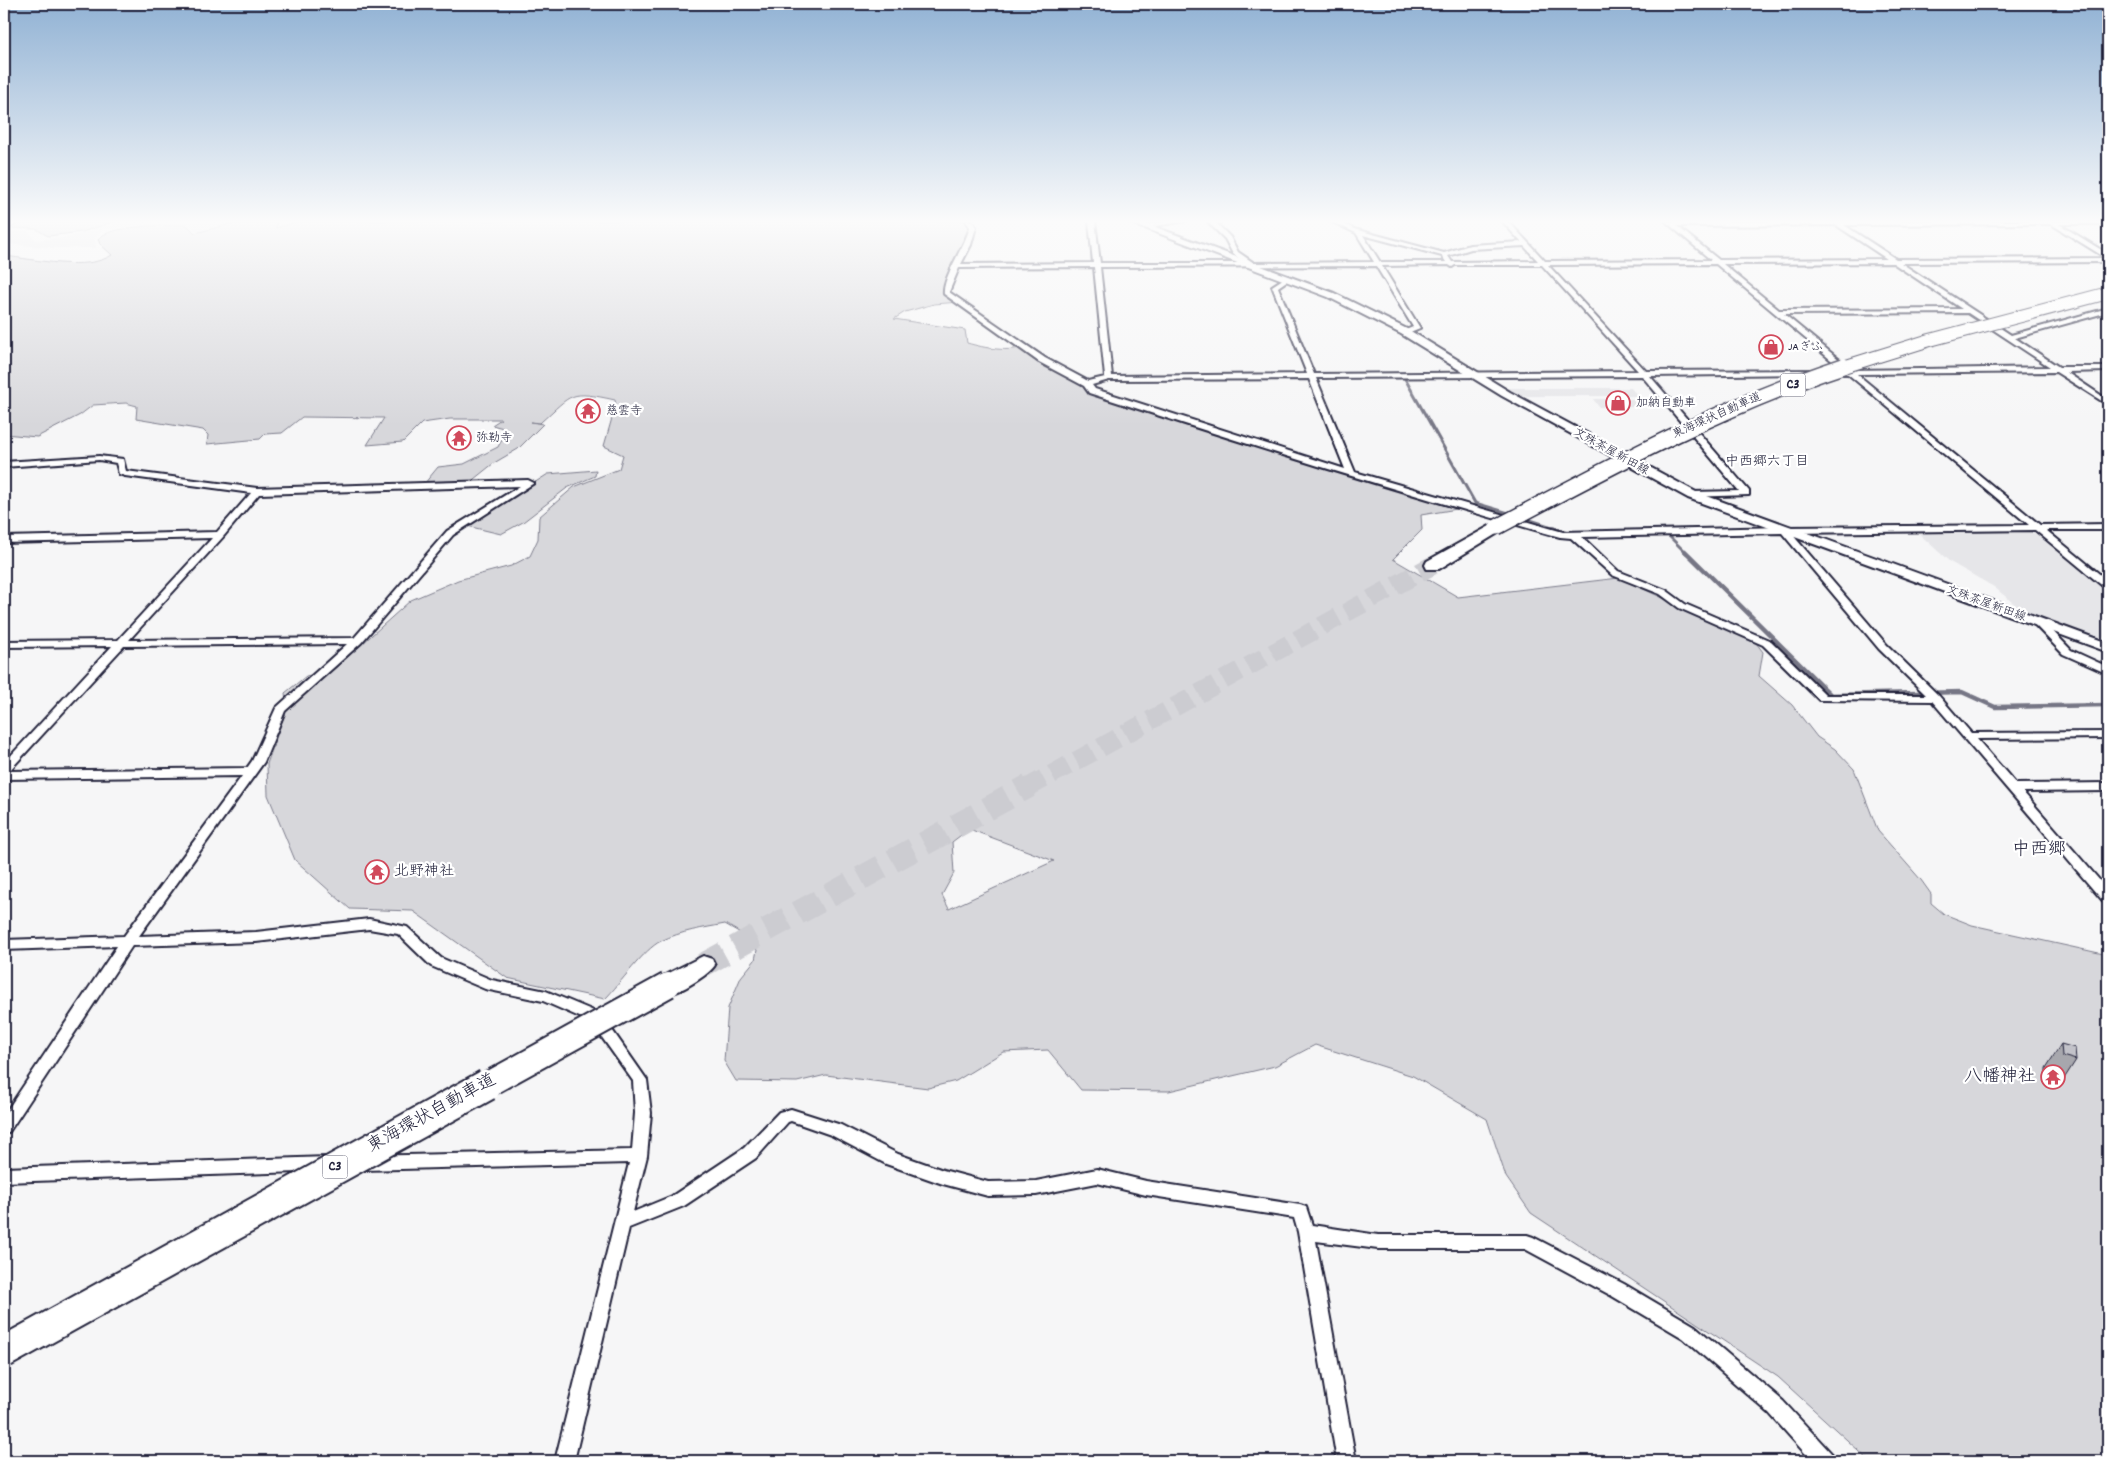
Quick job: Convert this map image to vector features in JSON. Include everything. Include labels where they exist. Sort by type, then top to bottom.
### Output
[{"type":"highway","name":"東海環状自動車道","points":[[1433,565],[1497,527],[1638,452],[1755,399],[1887,354],[2108,292]]},
{"type":"highway","name":"東海環状自動車道","points":[[4,1352],[702,965]]},
{"type":"main road","name":"文殊茶屋新田線","points":[[1316,289],[1405,332],[1474,375],[1612,453],[1692,495],[2108,648]]},
{"type":"street","points":[[946,289],[946,293],[952,298],[1042,360],[1087,384],[1092,391],[1351,473],[1563,535],[1784,530],[2108,527]]},
{"type":"street","points":[[1101,289],[1110,378]]},
{"type":"street","points":[[1276,289],[1351,473]]},
{"type":"street","points":[[1394,289],[1417,328],[1405,332]]},
{"type":"street","points":[[1567,289],[1642,372],[1746,493],[1692,495]]},
{"type":"street","points":[[1751,289],[2108,586]]},
{"type":"street","points":[[1936,289],[2108,403]]},
{"type":"street","points":[[1779,312],[1966,310]]},
{"type":"street","points":[[2008,338],[2108,310]]},
{"type":"street","points":[[1087,384],[1110,378],[2108,369]]},
{"type":"street","points":[[4,466],[99,458],[120,461],[122,472],[125,473],[257,491],[530,483],[450,532],[357,641],[280,710],[258,762],[128,941],[4,1126]]},
{"type":"street","points":[[4,770],[220,535],[257,491]]},
{"type":"street","points":[[1784,530],[1883,646],[1935,698],[2108,898]]},
{"type":"street","points":[[4,540],[220,535]]},
{"type":"street","points":[[1574,535],[1616,573],[1663,592],[1682,606],[1767,643],[1823,698],[1935,698]]},
{"type":"street","points":[[2038,623],[2067,652],[2108,671]]},
{"type":"street","points":[[4,644],[357,641]]},
{"type":"street","points":[[1968,736],[2108,735]]},
{"type":"street","points":[[4,775],[249,772]]},
{"type":"street","points":[[2011,788],[2108,787]]},
{"type":"street","points":[[4,945],[256,937],[369,924],[402,930],[436,962],[490,985],[546,996],[596,1018],[640,1080],[643,1113],[639,1156],[564,1461]]},
{"type":"street","points":[[622,1224],[678,1201],[750,1153],[784,1116],[791,1115],[836,1130],[892,1159],[942,1177],[988,1189],[1036,1188],[1097,1176],[1146,1188],[1300,1212],[1306,1232],[1346,1461]]},
{"type":"street","points":[[4,1175],[639,1156]]},
{"type":"street","points":[[1306,1232],[1378,1242],[1527,1242],[1610,1285],[1689,1332],[1776,1407],[1825,1461]]},
{"type":"shaded area","points":[[4,289],[947,289],[960,302],[934,304],[905,312],[894,319],[965,330],[967,343],[981,347],[1012,349],[1027,346],[1085,388],[1129,407],[1457,509],[1421,515],[1422,530],[1393,559],[1458,597],[1619,578],[1753,639],[1763,652],[1759,676],[1792,705],[1817,737],[1835,749],[1854,769],[1878,831],[1921,880],[1931,894],[1931,903],[1944,914],[1972,925],[2108,955],[2108,1461],[1870,1461],[1778,1377],[1531,1213],[1506,1177],[1487,1119],[1413,1076],[1315,1045],[1275,1066],[1169,1091],[1081,1090],[1048,1050],[1003,1052],[956,1081],[928,1088],[826,1075],[797,1082],[736,1081],[724,1061],[728,1008],[741,977],[755,960],[757,950],[744,935],[725,924],[685,932],[654,945],[605,999],[507,978],[413,911],[350,909],[295,860],[268,795],[267,764],[287,707],[285,693],[306,676],[333,670],[411,600],[458,580],[511,566],[530,556],[538,539],[539,517],[574,487],[619,469],[623,455],[604,446],[612,418],[617,414],[615,400],[589,395],[573,396],[559,405],[540,423],[531,422],[543,424],[518,449],[494,463],[469,483],[424,484],[438,467],[464,464],[498,447],[507,429],[492,425],[501,419],[450,419],[422,423],[403,442],[367,445],[384,418],[302,417],[282,433],[265,434],[260,439],[207,444],[208,435],[203,430],[136,419],[137,406],[126,403],[93,405],[80,415],[37,437],[4,434]],"holes":[[[969,829],[1054,861],[949,909],[942,895],[954,873],[952,842]]]},
{"type":"shaded area","points":[[1506,388],[1631,388],[1638,396],[1516,396]]},
{"type":"shaded area","name":"加納自動車","points":[[1593,399],[1638,399],[1644,407],[1599,407]]},
{"type":"shaded area","points":[[596,470],[595,476],[567,488],[523,522],[501,534],[467,526],[548,474]]},
{"type":"shaded area","points":[[2029,531],[2036,534],[2108,593],[2108,637],[2098,637],[2023,611],[1994,587],[1950,562],[1917,532]]},
{"type":"building","points":[[2061,1044],[2075,1048],[2076,1060],[2062,1056]]},
{"type":"waterway","points":[[1404,377],[1475,503],[1512,514]]},
{"type":"waterway","points":[[1524,518],[1574,534]]},
{"type":"waterway","points":[[1664,535],[1668,535],[1686,553]]},
{"type":"waterway","points":[[1685,551],[1831,695],[1962,692],[1995,707],[2108,705]]},
{"type":"tunnel","points":[[1027,788],[1433,565]]},
{"type":"tunnel","points":[[703,965],[1029,786]]},
{"type":"place","name":"JAぎふ","points":[[1771,347]]},
{"type":"place","name":"加納自動車","points":[[1618,403]]},
{"type":"place","name":"慈雲寺","points":[[588,411]]},
{"type":"place","name":"弥勒寺","points":[[459,438]]},
{"type":"place","name":"北野神社","points":[[377,872]]},
{"type":"place","name":"八幡神社","points":[[2053,1077]]},
{"type":"district","name":"中西郷六丁目","points":[[1767,462]]},
{"type":"district","name":"中西郷","points":[[2039,850]]}]
